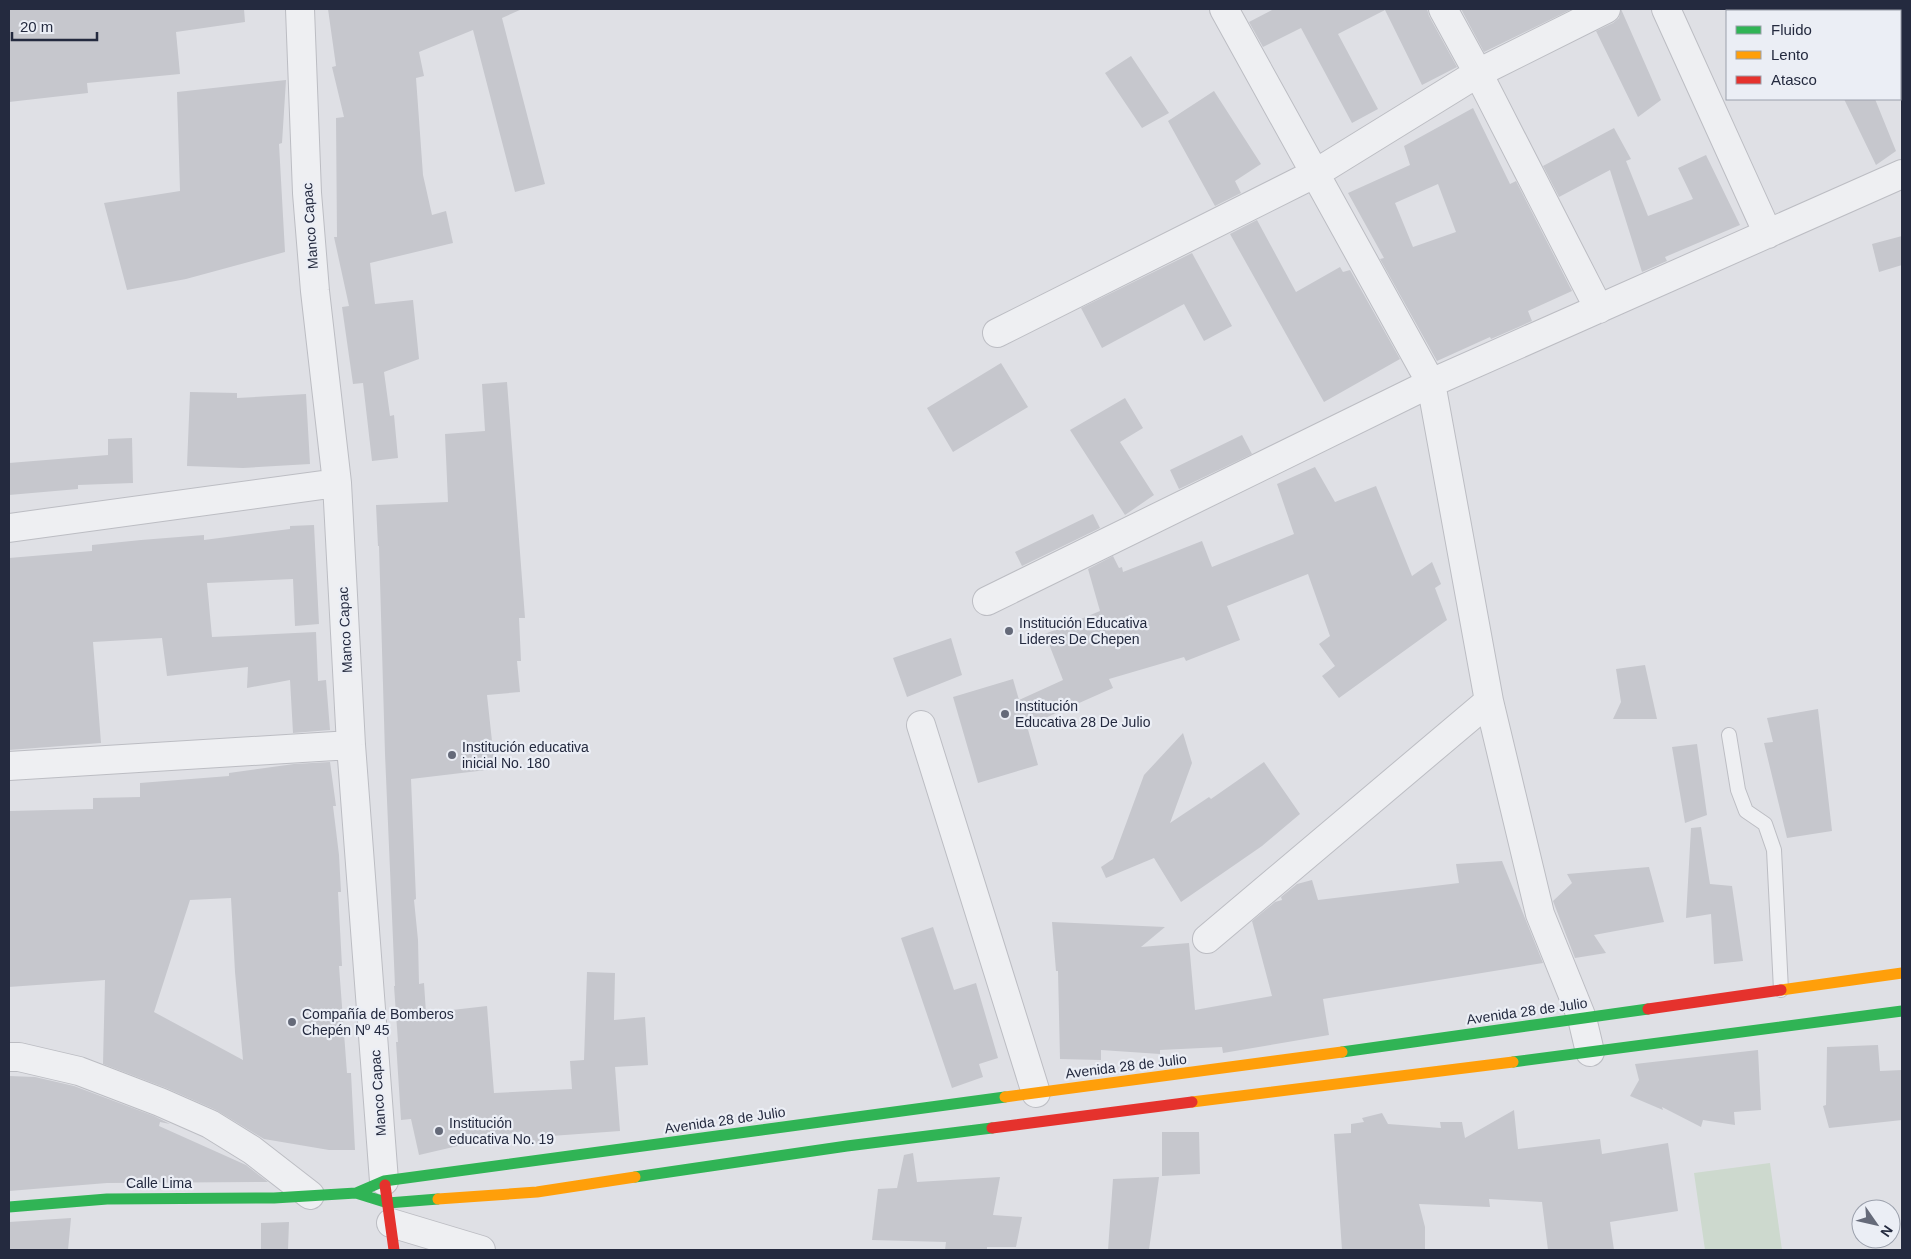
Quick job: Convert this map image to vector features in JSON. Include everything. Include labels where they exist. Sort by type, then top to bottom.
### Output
[{"type":"street","name":"Manco Capac","points":[[300,9],[307,193],[315,291],[337,483],[351,745],[387,1202],[394,1250]]},
{"type":"street","points":[[1224,9],[1431,383],[1489,701],[1540,914],[1582,1018],[1590,1052]]},
{"type":"street","points":[[1443,9],[1478,73],[1599,309]]},
{"type":"street","points":[[997,333],[1316,173],[1478,73],[1606,9]]},
{"type":"street","points":[[1666,9],[1768,234]]},
{"type":"street","points":[[987,601],[1431,383],[1902,174]]},
{"type":"street","points":[[9,528],[337,483]]},
{"type":"street","points":[[1207,939],[1489,701]]},
{"type":"street","points":[[921,725],[1036,1093]]},
{"type":"street","points":[[9,766],[351,745]]},
{"type":"street","name":"Avenida 28 de Julio","points":[[310,1195],[356,1193],[387,1202],[538,1192],[1036,1093],[1175,1090],[1582,1018],[1902,973]]},
{"type":"street","name":"Avenida 28 de Julio","points":[[356,1193],[387,1202],[846,1132],[1175,1090],[1590,1052],[1902,1011]]},
{"type":"street","points":[[9,1057],[19,1057],[79,1071],[202,1120],[252,1150],[310,1195]]},
{"type":"street","name":"Calle Lima","points":[[9,1207],[107,1199],[274,1198],[310,1195]]},
{"type":"street","points":[[387,1202],[481,1250]]},
{"type":"lane","points":[[1729,735],[1738,790],[1746,810],[1765,824],[1774,850],[1781,990]]},
{"type":"shaded area","points":[[1770,1163],[1782,1250],[1705,1250],[1694,1173]]},
{"type":"building","points":[[9,9],[244,9],[245,22],[176,32],[180,74],[87,83],[88,93],[9,102]]},
{"type":"building","points":[[328,9],[522,9],[502,18],[545,184],[515,192],[473,30],[419,52],[424,76],[416,78],[423,175],[432,215],[446,211],[453,243],[370,263],[375,304],[413,300],[419,359],[384,372],[390,416],[394,415],[398,458],[372,461],[363,383],[353,384],[342,307],[349,306],[334,237],[337,237],[336,118],[344,117],[332,67],[336,66]]},
{"type":"building","points":[[1274,9],[1427,9],[1457,67],[1422,85],[1385,10],[1338,34],[1378,109],[1352,123],[1301,28],[1263,47],[1249,22]]},
{"type":"building","points":[[1461,9],[1572,9],[1484,52]]},
{"type":"building","points":[[1621,9],[1661,100],[1638,117],[1596,31],[1619,18]]},
{"type":"building","points":[[1131,56],[1169,113],[1142,128],[1105,73]]},
{"type":"building","points":[[286,80],[282,143],[279,144],[285,252],[186,279],[127,290],[104,203],[180,191],[177,92]]},
{"type":"building","points":[[1214,91],[1261,164],[1235,181],[1241,193],[1215,206],[1168,121]]},
{"type":"building","points":[[1844,100],[1875,100],[1896,151],[1876,165]]},
{"type":"building","points":[[1473,108],[1510,184],[1516,181],[1572,291],[1528,311],[1532,321],[1491,339],[1490,337],[1437,361],[1380,259],[1384,258],[1348,193],[1410,165],[1404,146]],"holes":[[[1438,184],[1456,232],[1413,247],[1395,203]]]},
{"type":"building","points":[[1614,128],[1631,159],[1626,161],[1648,216],[1693,199],[1678,168],[1706,155],[1740,225],[1665,257],[1667,261],[1642,272],[1610,170],[1559,197],[1543,166]]},
{"type":"building","points":[[1257,220],[1296,292],[1340,267],[1343,272],[1350,270],[1400,359],[1324,402],[1230,234]]},
{"type":"building","points":[[1902,236],[1902,265],[1879,272],[1872,244]]},
{"type":"building","points":[[1192,253],[1232,326],[1204,341],[1184,304],[1102,348],[1081,308]]},
{"type":"building","points":[[1001,363],[1028,407],[953,452],[927,408]]},
{"type":"building","points":[[507,382],[525,618],[519,618],[521,661],[517,661],[520,692],[487,695],[495,769],[411,779],[416,899],[414,900],[418,940],[419,984],[424,983],[426,1013],[487,1006],[494,1093],[572,1089],[570,1061],[584,1060],[587,972],[615,973],[614,1020],[645,1017],[648,1065],[615,1067],[620,1131],[551,1136],[551,1143],[523,1144],[522,1131],[419,1155],[411,1119],[401,1120],[396,1042],[398,1042],[394,986],[376,505],[448,502],[445,434],[485,431],[482,384]]},
{"type":"building","points":[[190,392],[237,393],[237,398],[306,394],[310,464],[243,468],[187,466]]},
{"type":"building","points":[[1125,398],[1143,428],[1120,442],[1154,495],[1125,515],[1070,430]]},
{"type":"building","points":[[1242,435],[1252,454],[1179,489],[1170,470]]},
{"type":"building","points":[[132,438],[133,483],[78,485],[78,489],[9,495],[9,463],[108,455],[108,439]]},
{"type":"building","points":[[1315,467],[1335,502],[1376,486],[1412,576],[1432,562],[1441,584],[1435,588],[1447,620],[1339,698],[1322,676],[1335,666],[1319,644],[1330,636],[1308,574],[1227,606],[1240,640],[1186,661],[1184,657],[1109,679],[1113,688],[1027,726],[1038,765],[978,783],[953,697],[1013,679],[1019,700],[1063,680],[1045,634],[1100,611],[1088,569],[1113,556],[1119,568],[1122,567],[1123,572],[1202,541],[1212,567],[1294,534],[1277,484]]},
{"type":"building","points":[[1093,514],[1100,528],[1022,566],[1015,552]]},
{"type":"building","points":[[314,525],[319,624],[295,626],[293,579],[207,583],[212,637],[316,632],[318,681],[326,680],[330,730],[293,733],[290,680],[247,688],[248,667],[167,676],[162,638],[93,642],[101,743],[9,750],[9,558],[92,551],[92,545],[204,535],[204,540],[290,529],[290,526]]},
{"type":"building","points":[[951,638],[962,675],[907,697],[893,658]]},
{"type":"building","points":[[1645,665],[1657,719],[1613,719],[1621,702],[1616,669]]},
{"type":"building","points":[[1818,709],[1832,831],[1787,838],[1764,743],[1773,742],[1767,718]]},
{"type":"building","points":[[1183,733],[1192,763],[1170,823],[1209,797],[1211,799],[1264,762],[1300,814],[1262,846],[1181,902],[1154,858],[1106,878],[1101,867],[1113,859],[1144,775]]},
{"type":"building","points":[[1697,744],[1707,815],[1685,823],[1672,747]]},
{"type":"building","points":[[330,762],[336,806],[333,806],[341,892],[338,892],[342,966],[339,966],[347,1073],[351,1073],[355,1150],[329,1150],[264,1139],[216,1110],[166,1088],[103,1064],[105,980],[9,987],[9,811],[93,809],[93,798],[140,797],[140,783],[229,776],[229,773],[294,764]],"holes":[[[231,898],[243,1060],[154,1012],[190,900]]]},
{"type":"building","points":[[1701,827],[1710,884],[1732,886],[1743,961],[1714,964],[1711,914],[1686,918],[1691,828]]},
{"type":"building","points":[[1502,861],[1543,963],[1323,999],[1329,1035],[1223,1053],[1222,1047],[1160,1050],[1160,1054],[1101,1050],[1101,1060],[1060,1059],[1058,971],[1056,971],[1052,922],[1165,927],[1141,947],[1189,943],[1195,1010],[1272,996],[1252,921],[1275,902],[1282,900],[1281,897],[1297,884],[1312,880],[1318,900],[1459,883],[1456,864]]},
{"type":"building","points":[[1649,867],[1664,922],[1594,935],[1606,953],[1575,958],[1553,901],[1572,883],[1567,874]]},
{"type":"building","points":[[933,927],[954,990],[976,983],[998,1058],[979,1064],[983,1077],[952,1088],[901,938]]},
{"type":"building","points":[[1878,1045],[1880,1071],[1902,1070],[1902,1120],[1829,1128],[1823,1106],[1826,1105],[1827,1047]]},
{"type":"building","points":[[1758,1050],[1761,1110],[1734,1112],[1735,1125],[1703,1120],[1701,1127],[1662,1107],[1663,1110],[1630,1096],[1639,1080],[1635,1064]]},
{"type":"building","points":[[9,1076],[35,1077],[74,1086],[154,1116],[170,1124],[160,1122],[159,1126],[246,1165],[268,1182],[107,1183],[9,1191]]},
{"type":"building","points":[[1514,1110],[1518,1149],[1600,1139],[1602,1154],[1668,1143],[1678,1211],[1610,1222],[1614,1250],[1548,1250],[1542,1202],[1489,1199],[1490,1207],[1419,1204],[1425,1227],[1425,1250],[1342,1250],[1334,1134],[1351,1133],[1351,1124],[1364,1122],[1362,1118],[1382,1113],[1388,1124],[1441,1128],[1440,1122],[1462,1122],[1465,1138]]},
{"type":"building","points":[[1162,1132],[1199,1132],[1200,1174],[1162,1176]]},
{"type":"building","points":[[913,1153],[917,1182],[1000,1177],[993,1215],[1022,1217],[1016,1247],[987,1247],[987,1250],[945,1250],[946,1242],[872,1240],[878,1189],[897,1188],[904,1155]]},
{"type":"building","points":[[1159,1177],[1149,1250],[1108,1250],[1113,1179]]},
{"type":"building","points":[[71,1218],[68,1250],[9,1250],[9,1222]]},
{"type":"building","points":[[289,1222],[288,1250],[261,1250],[261,1223]]},
{"type":"traffic: fast","points":[[1342,1052],[1648,1009]]},
{"type":"traffic: fast","points":[[1513,1062],[1902,1011]]},
{"type":"traffic: fast","points":[[356,1193],[384,1181],[1005,1097]]},
{"type":"traffic: fast","points":[[635,1177],[847,1146],[992,1128]]},
{"type":"traffic: fast","points":[[9,1207],[107,1199],[274,1198],[356,1193],[388,1203],[438,1199]]},
{"type":"traffic: slow","points":[[1781,990],[1902,973]]},
{"type":"traffic: slow","points":[[1005,1097],[1342,1052]]},
{"type":"traffic: slow","points":[[1192,1102],[1513,1062]]},
{"type":"traffic: slow","points":[[438,1199],[537,1192],[635,1177]]},
{"type":"traffic: jam","points":[[1648,1009],[1781,990]]},
{"type":"traffic: jam","points":[[992,1128],[1192,1102]]},
{"type":"traffic: jam","points":[[385,1185],[394,1250]]},
{"type":"place","name":"Institución Educativa Lideres De Chepen","points":[[1009,631]]},
{"type":"place","name":"Institución Educativa 28 De Julio","points":[[1005,714]]},
{"type":"place","name":"Institución educativa inicial No. 180","points":[[452,755]]},
{"type":"place","name":"Compañía de Bomberos Chepén Nº 45","points":[[292,1022]]},
{"type":"place","name":"Institución educativa No. 19","points":[[439,1131]]}]
